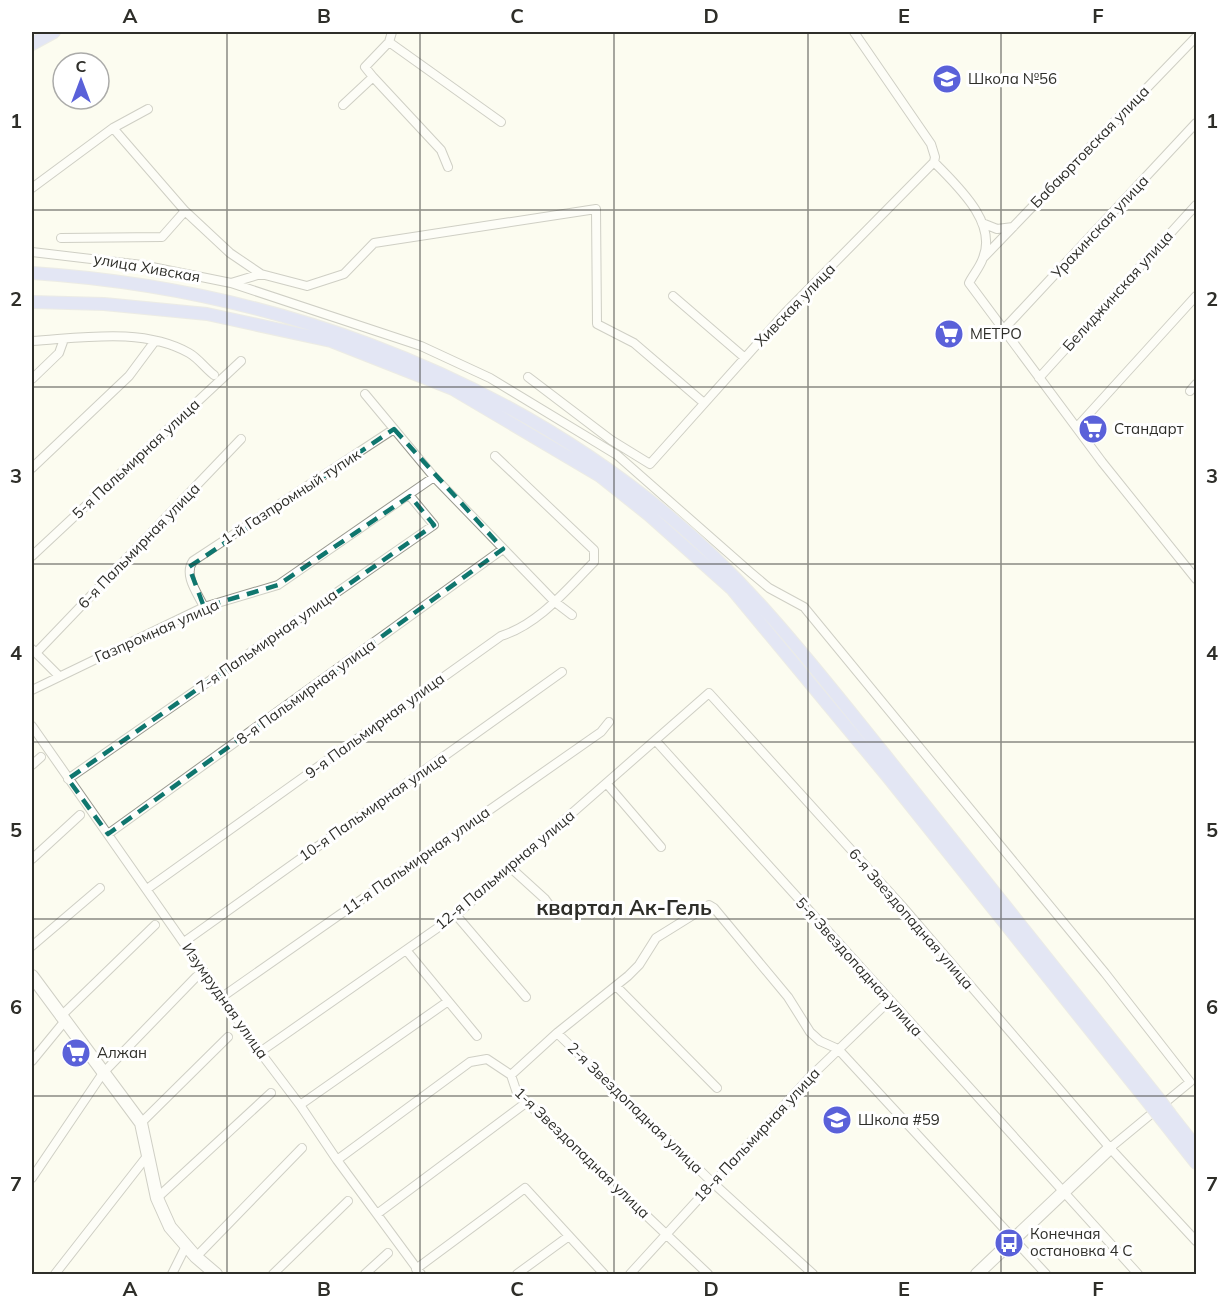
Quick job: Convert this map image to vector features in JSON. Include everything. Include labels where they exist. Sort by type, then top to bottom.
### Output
[{"type":"main road","points":[[32,44],[54,32]]},
{"type":"main road","points":[[32,273],[83,277],[195,297],[299,321],[360,340],[434,369],[509,406],[620,478],[689,534],[769,612],[1155,1102],[1197,1163]]},
{"type":"main road","points":[[32,302],[104,304],[207,314],[331,341],[453,389],[600,476],[650,515],[732,589],[1155,1102]]},
{"type":"main road","points":[[1166,1117],[1197,1147]]},
{"type":"street","points":[[392,32],[389,42],[365,68],[441,150],[448,168]]},
{"type":"street","points":[[854,32],[931,144],[934,162],[966,196],[982,223],[984,257]]},
{"type":"street","points":[[389,42],[501,122]]},
{"type":"street","name":"Бабаюртовская улица","points":[[1003,330],[969,283],[984,257],[1195,42]]},
{"type":"street","points":[[343,105],[373,77]]},
{"type":"street","points":[[32,188],[114,128],[148,109]]},
{"type":"street","name":"Урахинская улица","points":[[1003,330],[1197,123]]},
{"type":"street","points":[[114,128],[185,211],[230,253],[261,274],[307,286],[344,274],[374,243],[596,209],[597,324],[634,343],[704,403]]},
{"type":"street","name":"Хивская улица","points":[[528,377],[611,440],[650,464],[785,313],[934,162]]},
{"type":"street","name":"Белиджинская улица","points":[[1039,378],[1197,205]]},
{"type":"street","points":[[61,238],[162,237],[185,211]]},
{"type":"street","points":[[982,223],[997,229],[1013,227]]},
{"type":"street","name":"улица Хивская","points":[[32,252],[142,266],[231,283],[261,274]]},
{"type":"street","points":[[231,283],[421,346],[490,378],[617,455],[769,588],[804,607],[1105,973],[1190,1082],[1110,1148],[977,1275]]},
{"type":"street","points":[[673,296],[745,358]]},
{"type":"street","points":[[1077,427],[1197,296]]},
{"type":"street","points":[[1003,330],[1109,471],[1197,579]]},
{"type":"street","points":[[32,340],[110,336],[155,341],[193,355],[214,375]]},
{"type":"street","points":[[32,379],[59,353],[64,339]]},
{"type":"street","points":[[32,468],[129,376],[155,341]]},
{"type":"street","name":"5-я Пальмирная улица","points":[[32,556],[242,362]]},
{"type":"street","points":[[1190,391],[1197,384]]},
{"type":"street","points":[[365,394],[434,477],[555,602],[572,615]]},
{"type":"street","name":"1-й Газпромный тупик","points":[[204,608],[189,575],[189,567],[193,561],[394,429]]},
{"type":"street","name":"6-я Пальмирная улица","points":[[34,651],[242,439]]},
{"type":"street","name":"9-я Пальмирная улица","points":[[147,889],[501,636],[520,630],[555,602],[594,562],[594,550],[564,519],[495,456]]},
{"type":"street","name":"Газпромная улица","points":[[32,690],[204,608],[278,585],[410,496],[434,477]]},
{"type":"street","name":"7-я Пальмирная улица","points":[[68,778],[434,525],[410,496]]},
{"type":"street","name":"8-я Пальмирная улица","points":[[108,834],[503,549]]},
{"type":"street","points":[[34,651],[59,676]]},
{"type":"street","name":"10-я Пальмирная улица","points":[[184,942],[562,672]]},
{"type":"street","name":"6-я Звездопадная улица","points":[[709,693],[902,906],[1110,1148],[1197,1242]]},
{"type":"street","name":"12-я Пальмирная улица","points":[[260,1052],[456,915],[512,869],[709,693]]},
{"type":"street","name":"11-я Пальмирная улица","points":[[222,997],[601,732],[609,723]]},
{"type":"street","name":"Изумрудная улица","points":[[32,726],[260,1052],[419,1272]]},
{"type":"street","name":"5-я Звездопадная улица","points":[[656,741],[1138,1275]]},
{"type":"street","points":[[32,765],[41,757]]},
{"type":"street","points":[[607,784],[661,847]]},
{"type":"street","points":[[32,859],[80,815]]},
{"type":"street","points":[[512,869],[545,899],[556,914]]},
{"type":"street","points":[[32,946],[100,888]]},
{"type":"street","points":[[511,1076],[557,1033],[639,965],[656,938],[709,905],[714,908],[788,997],[810,1032],[820,1041],[838,1049],[1046,1275]]},
{"type":"street","points":[[456,915],[526,997]]},
{"type":"street","points":[[32,1061],[62,1019],[155,925]]},
{"type":"street","points":[[406,950],[477,1036]]},
{"type":"street","points":[[32,976],[141,1123],[157,1198],[170,1227],[196,1257],[216,1275]]},
{"type":"street","points":[[32,1178],[103,1073],[196,977]]},
{"type":"street","points":[[616,986],[717,1088]]},
{"type":"street","name":"18-я Пальмирная улица","points":[[630,1275],[838,1049],[889,1000]]},
{"type":"street","points":[[300,1105],[447,1002]]},
{"type":"street","name":"2-я Звездопадная улица","points":[[557,1033],[713,1183],[813,1275]]},
{"type":"street","points":[[141,1123],[228,1037]]},
{"type":"street","name":"1-я Звездопадная улица","points":[[337,1160],[470,1062],[487,1059],[511,1076],[517,1093],[708,1275]]},
{"type":"street","points":[[157,1198],[271,1093]]},
{"type":"street","points":[[376,1214],[527,1102]]},
{"type":"street","points":[[196,1257],[302,1148]]},
{"type":"street","points":[[55,1275],[148,1155]]},
{"type":"street","points":[[419,1272],[525,1188],[604,1275]]},
{"type":"street","points":[[273,1275],[348,1201]]},
{"type":"street","points":[[517,1275],[569,1236]]},
{"type":"street","points":[[172,1275],[186,1246]]},
{"type":"street","points":[[365,1275],[388,1253]]},
{"type":"highlighted area","points":[[394,429],[503,549],[108,834],[68,779],[434,525],[410,496],[278,585],[204,607],[189,567]]},
{"type":"place","name":"Школа №56","points":[[947,79]]},
{"type":"place","name":"МЕТРО","points":[[949,334]]},
{"type":"place","name":"Стандарт","points":[[1093,429]]},
{"type":"place","name":"Алжан","points":[[76,1053]]},
{"type":"place","name":"Школа #59","points":[[837,1120]]},
{"type":"place","name":"Конечная остановка 4 С","points":[[1009,1243]]},
{"type":"district","name":"квартал Ак-Гель","points":[[624,908]]}]
